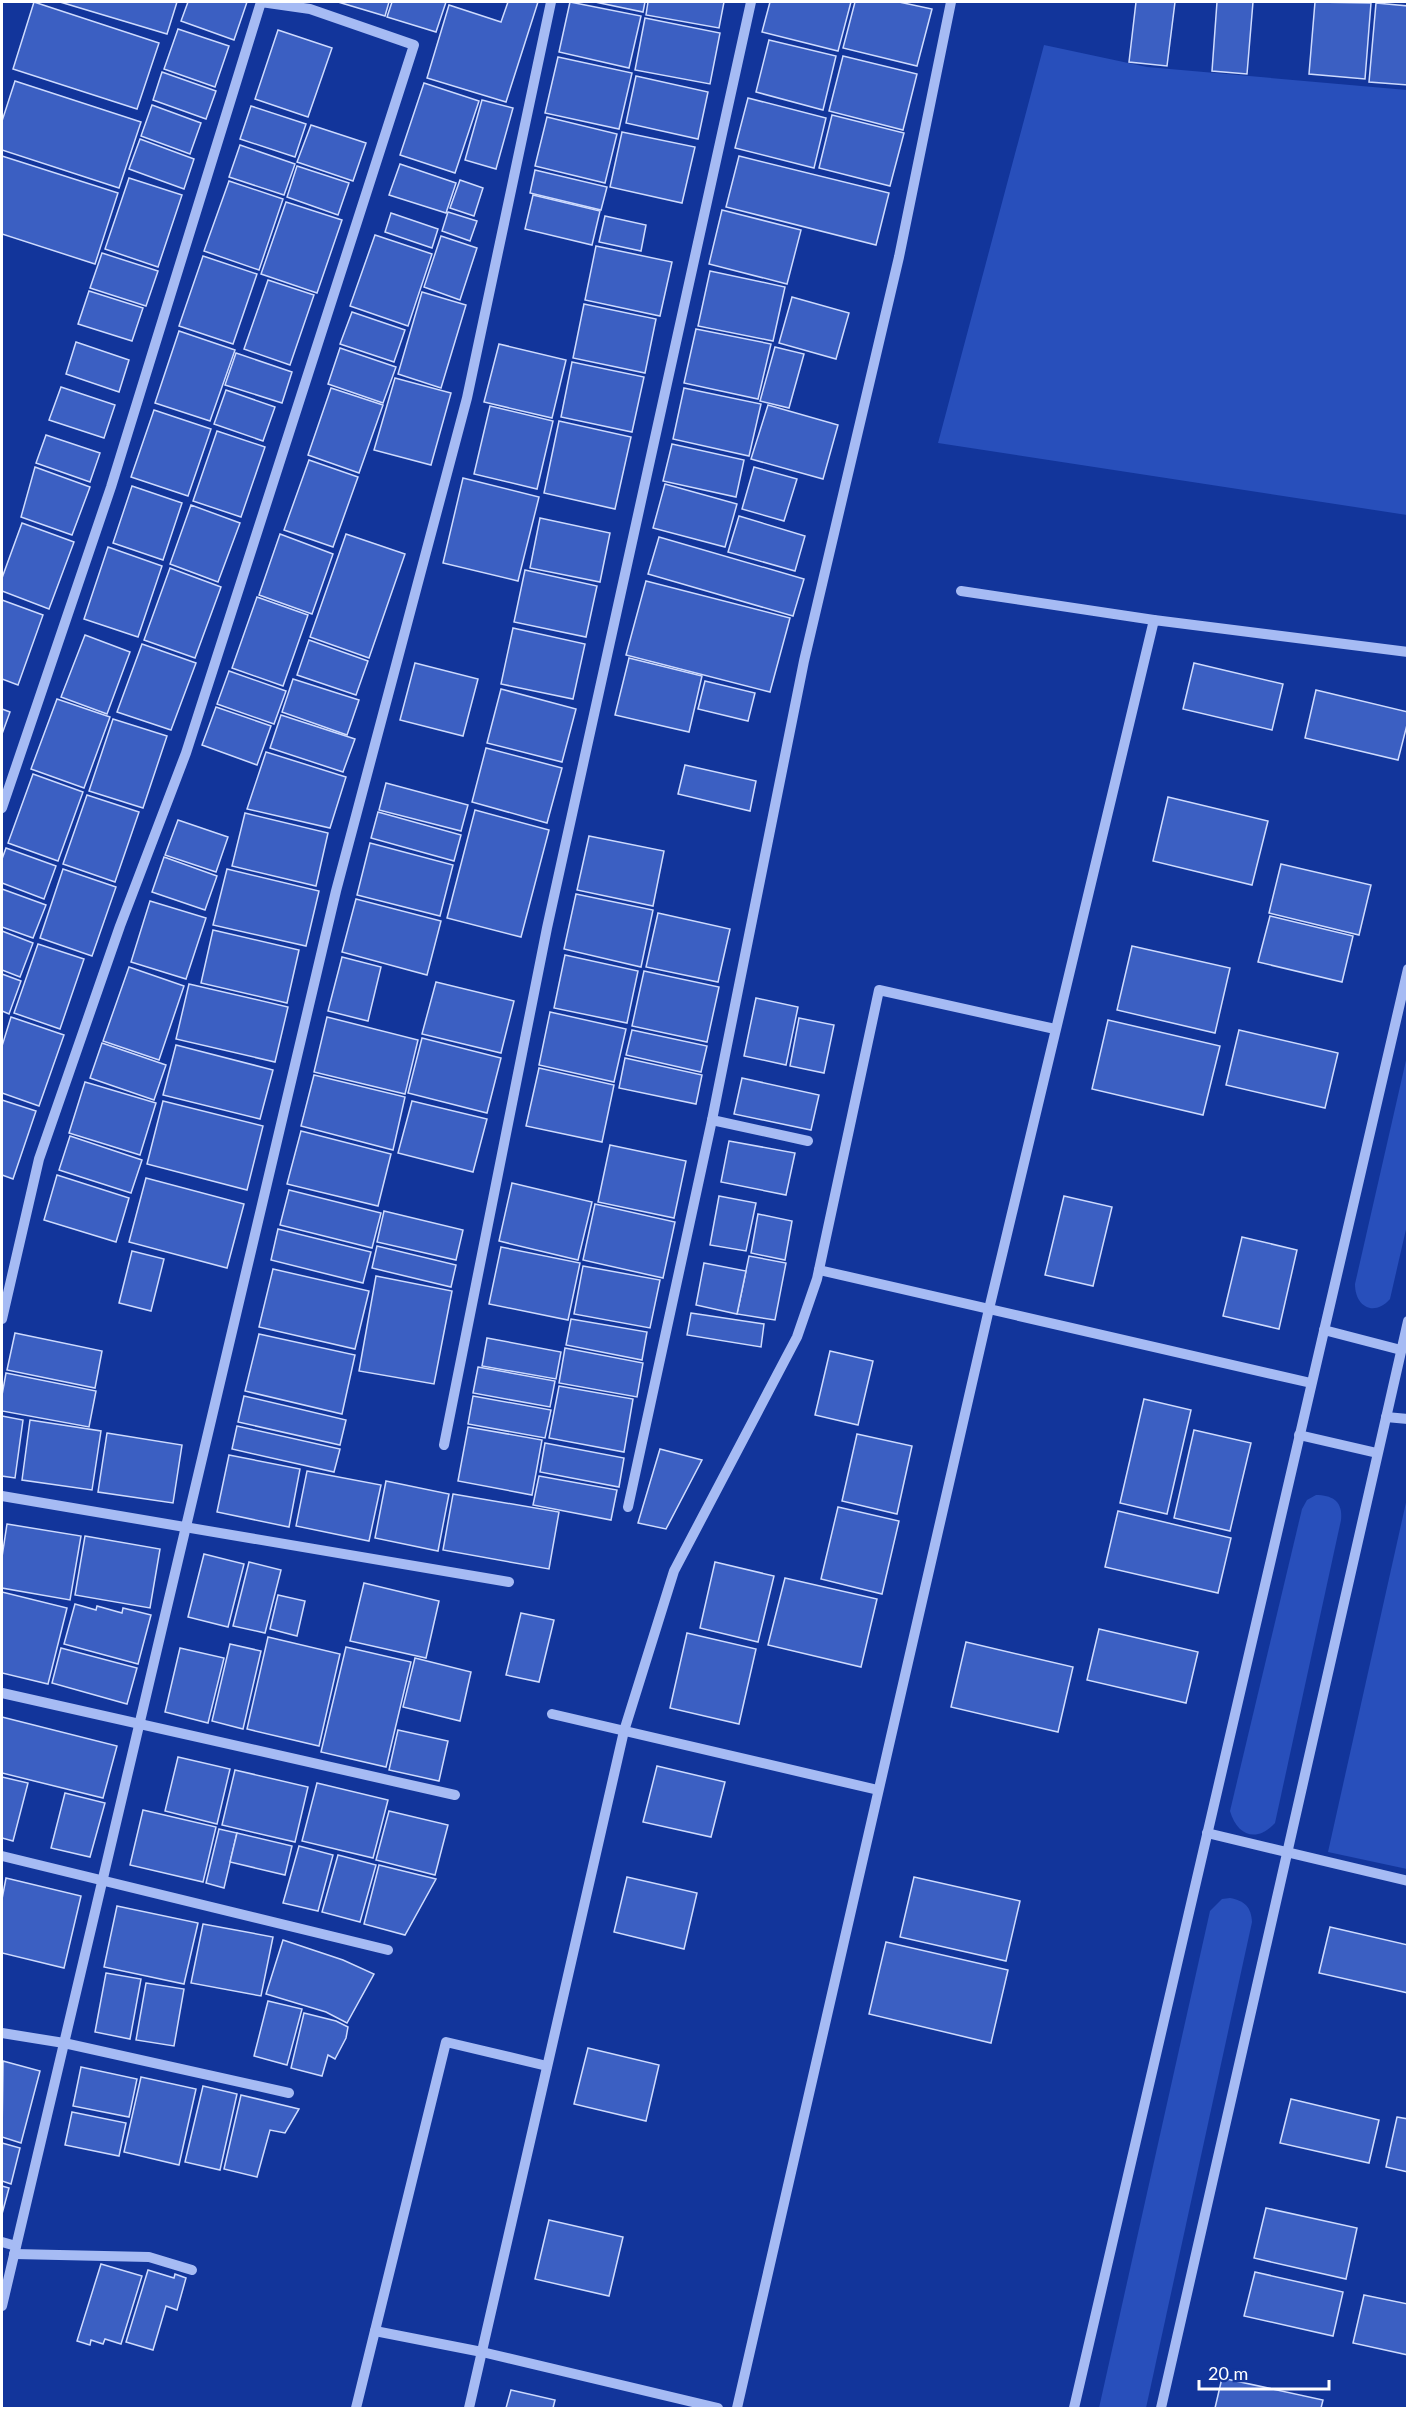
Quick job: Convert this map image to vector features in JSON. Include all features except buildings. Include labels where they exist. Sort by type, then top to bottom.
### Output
[{"type":"street","points":[[2,808],[111,487],[261,2],[311,5],[414,45],[186,753],[120,926],[39,1159],[2,1319]]},
{"type":"street","points":[[2,2306],[336,891],[467,398],[551,2]]},
{"type":"street","points":[[444,1445],[547,928],[751,2]]},
{"type":"street","points":[[628,1507],[712,1120],[804,660],[899,257],[951,2]]},
{"type":"street","points":[[961,591],[1154,620],[1407,652]]},
{"type":"street","points":[[737,2409],[989,1309],[1154,620]]},
{"type":"street","points":[[1074,2409],[1407,969]]},
{"type":"street","points":[[469,2409],[624,1731],[674,1571],[797,1337],[819,1270],[879,990],[1055,1029]]},
{"type":"street","points":[[712,1120],[808,1141]]},
{"type":"street","points":[[819,1270],[1311,1383]]},
{"type":"street","points":[[1161,2409],[1407,1322]]},
{"type":"street","points":[[1324,1330],[1401,1350]]},
{"type":"street","points":[[1386,1417],[1407,1419]]},
{"type":"street","points":[[1299,1435],[1377,1453]]},
{"type":"street","points":[[2,1496],[508,1582]]},
{"type":"street","points":[[2,1693],[455,1796]]},
{"type":"street","points":[[552,1714],[878,1790]]},
{"type":"street","points":[[1207,1833],[1407,1881]]},
{"type":"street","points":[[2,1856],[388,1950]]},
{"type":"street","points":[[2,2033],[64,2043],[289,2093]]},
{"type":"street","points":[[356,2409],[446,2042],[547,2066]]},
{"type":"street","points":[[2,2242],[15,2250],[149,2257],[192,2270]]},
{"type":"street","points":[[375,2331],[482,2352],[718,2409]]},
{"type":"shaded area","points":[[1044,45],[1147,67],[1407,90],[1407,515],[938,443]]},
{"type":"shaded area","points":[[1407,1056],[1407,1225],[1390,1299],[1372,1308],[1366,1307],[1358,1299],[1355,1284]]},
{"type":"shaded area","points":[[1316,1495],[1327,1496],[1336,1501],[1340,1508],[1341,1520],[1275,1823],[1261,1833],[1248,1834],[1237,1826],[1230,1811],[1302,1509],[1307,1500]]},
{"type":"shaded area","points":[[1408,1498],[1407,1869],[1328,1852]]},
{"type":"shaded area","points":[[1230,1898],[1246,1906],[1252,1922],[1146,2408],[1099,2408],[1210,1911],[1222,1899]]}]
